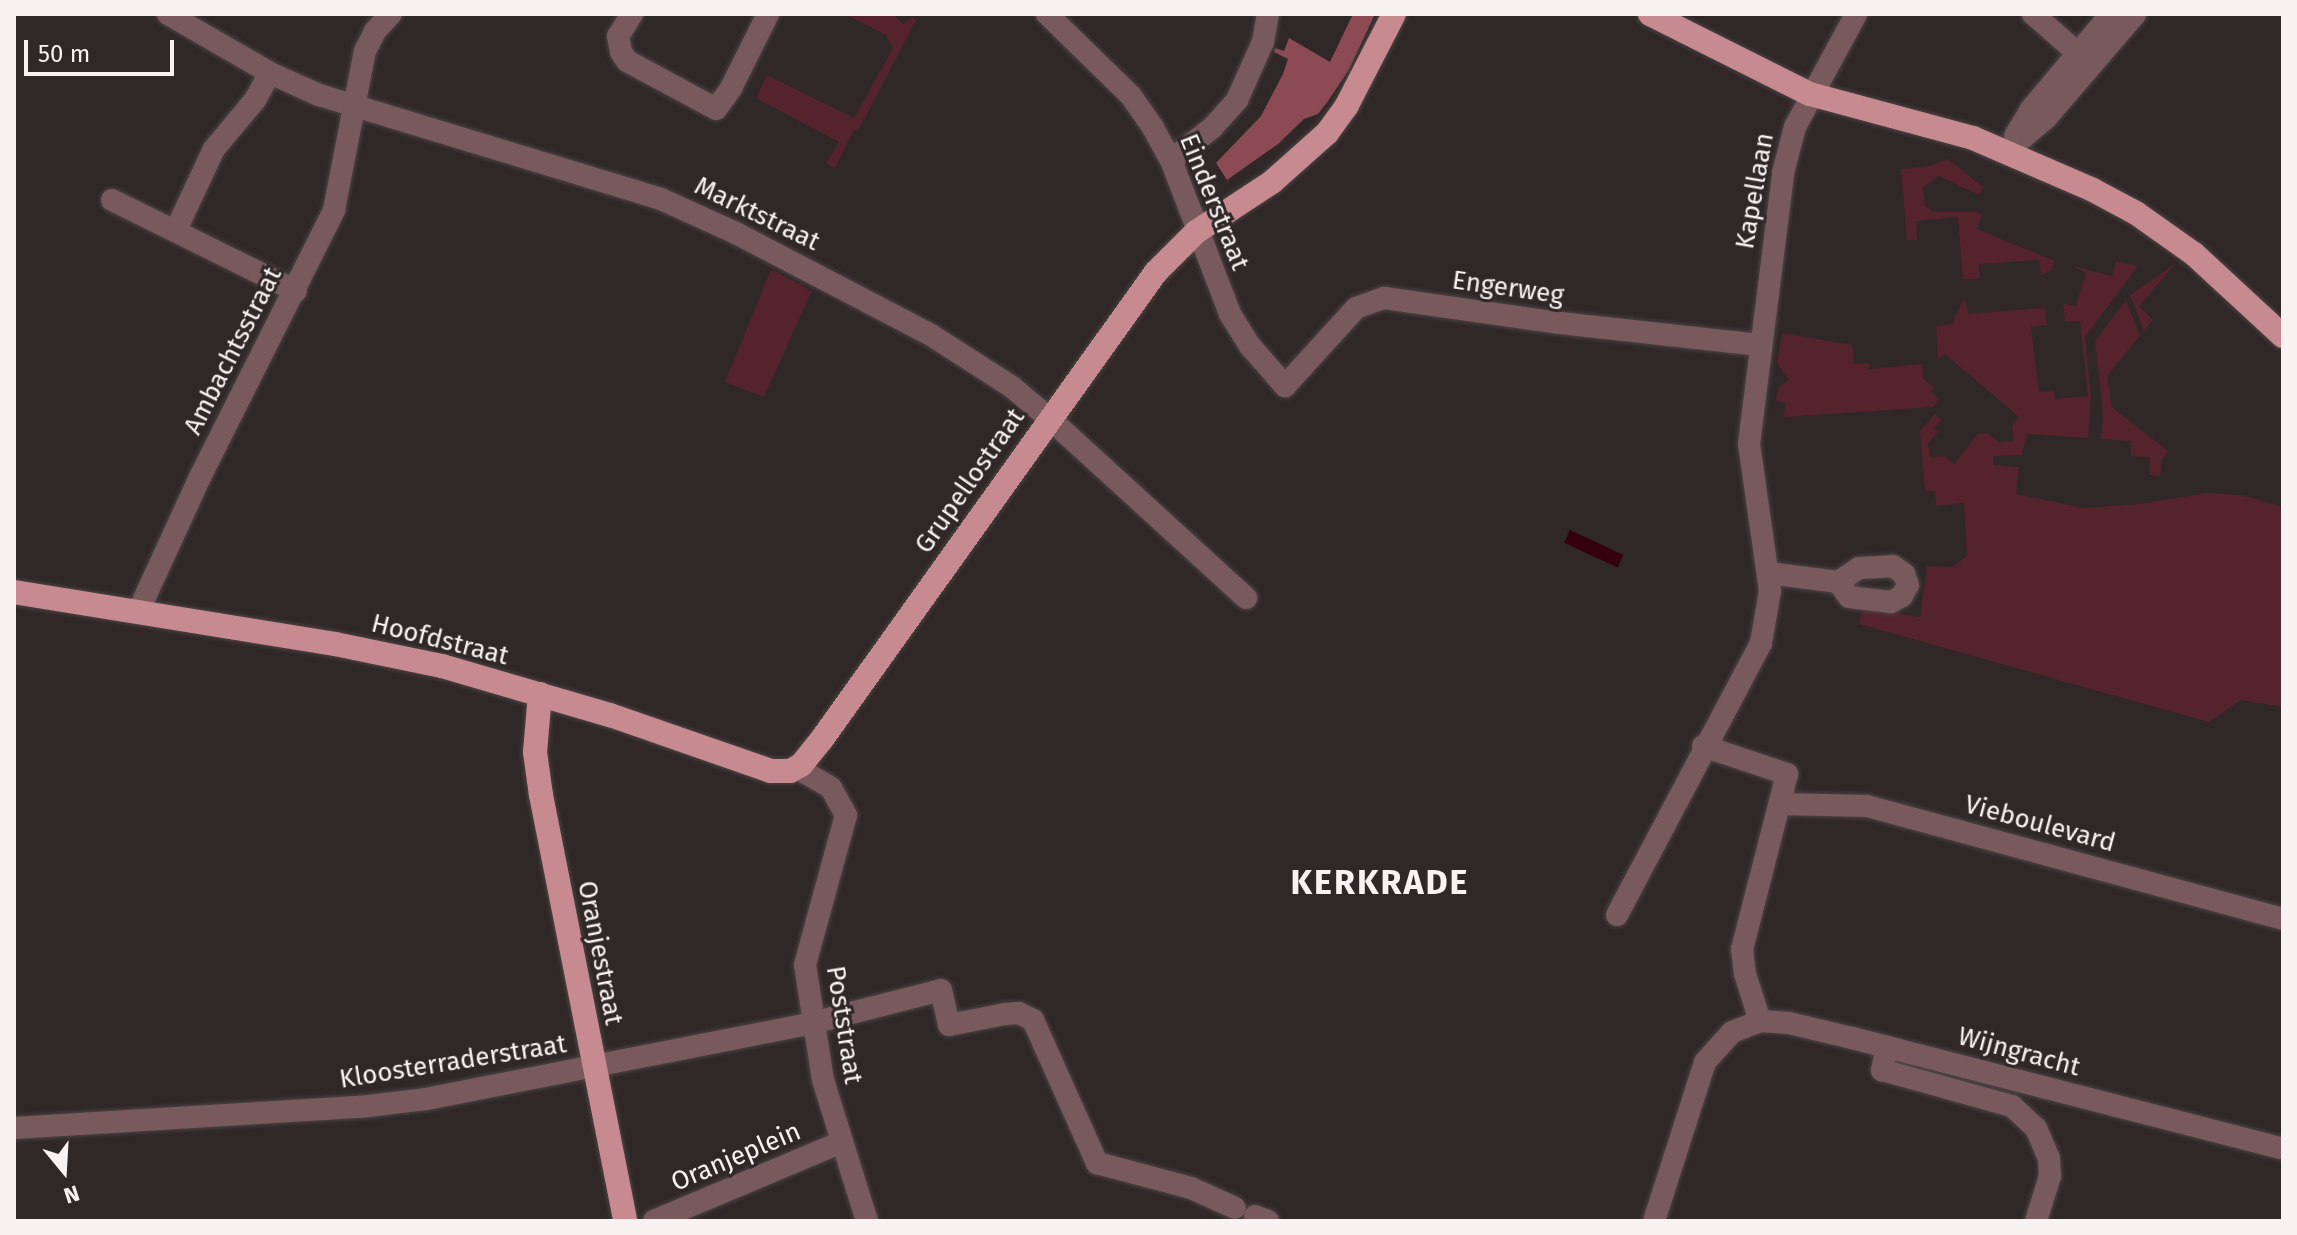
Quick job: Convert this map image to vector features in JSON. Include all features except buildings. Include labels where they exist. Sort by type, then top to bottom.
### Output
[{"type":"main road","name":"Grupellostraat","points":[[797,768],[822,739],[1156,272],[1196,232],[1280,176],[1327,133],[1347,105],[1394,14]]},
{"type":"main road","points":[[1650,14],[1810,94],[2007,151],[2136,213],[2194,254],[2283,336]]},
{"type":"main road","name":"Hoofdstraat","points":[[14,592],[386,654],[540,694],[771,771],[784,773],[797,768]]},
{"type":"main road","name":"Oranjestraat","points":[[540,694],[535,752],[541,795],[625,1221]]},
{"type":"street","name":"Marktstraat","points":[[168,14],[270,73],[355,108],[661,199],[704,217],[931,335],[1012,387],[1246,598]]},
{"type":"street","name":"Ambachtsstraat","points":[[138,612],[250,375],[296,291],[334,210],[367,44],[391,14]]},
{"type":"street","points":[[632,14],[618,36],[621,52],[627,61],[716,109],[731,88],[768,14]]},
{"type":"street","name":"Einderstraat","points":[[1047,14],[1131,96],[1171,160],[1196,232],[1235,323],[1285,386]]},
{"type":"street","points":[[1171,160],[1212,128],[1237,100],[1263,42],[1268,14]]},
{"type":"street","name":"Kapellaan","points":[[1617,915],[1703,746],[1761,643],[1768,610],[1768,573],[1749,444],[1786,157],[1810,94],[1856,14]]},
{"type":"street","points":[[2033,14],[2084,59]]},
{"type":"street","points":[[2084,59],[2111,14]]},
{"type":"street","points":[[2007,151],[2031,109],[2135,14]]},
{"type":"street","points":[[176,230],[214,149],[255,100],[270,73]]},
{"type":"street","points":[[112,200],[296,291]]},
{"type":"street","name":"Engerweg","points":[[1285,386],[1356,308],[1384,298],[1560,323],[1760,345]]},
{"type":"street","points":[[1768,573],[1838,582]]},
{"type":"street","points":[[1654,1221],[1705,1062],[1732,1032],[1754,1022],[1742,949],[1787,774],[1703,746]]},
{"type":"street","name":"Hoofdstraat","points":[[797,768],[836,792]]},
{"type":"street","name":"Poststraat","points":[[836,792],[844,807],[846,820],[805,956],[812,1023],[840,1143],[867,1221]]},
{"type":"street","name":"Vieboulevard","points":[[1780,804],[1867,806],[2283,919]]},
{"type":"street","name":"Kloosterraderstraat","points":[[14,1128],[360,1107],[426,1099],[594,1069],[627,1058],[812,1023],[941,990],[949,1025],[1019,1013],[1033,1020],[1097,1163],[1191,1188],[1252,1215]]},
{"type":"street","name":"Wijngracht","points":[[1754,1022],[1789,1023],[2280,1150]]},
{"type":"street","points":[[1887,1047],[1882,1070],[2012,1106],[2036,1128],[2049,1158],[2050,1176],[2036,1221]]},
{"type":"street","name":"Oranjeplein","points":[[654,1221],[840,1143]]},
{"type":"shaded area","points":[[845,14],[893,14],[903,24],[912,17],[916,20],[858,131],[854,130],[835,168],[826,163],[839,142],[756,98],[767,75],[854,118],[893,48],[886,35]]},
{"type":"shaded area","points":[[1353,14],[1375,14],[1349,70],[1328,101],[1318,114],[1304,119],[1278,144],[1227,180],[1216,163],[1261,116],[1283,74],[1288,59],[1274,52],[1275,48],[1284,51],[1289,38],[1330,62]]},
{"type":"shaded area","points":[[1948,159],[1983,187],[1979,195],[1939,176],[1923,187],[1925,206],[1934,212],[1977,212],[1982,215],[1977,229],[2055,261],[2051,271],[2041,275],[2039,260],[1979,264],[1980,278],[1963,280],[1958,217],[1916,221],[1917,240],[1907,240],[1901,169],[1930,166]]},
{"type":"shaded area","points":[[2116,261],[2138,266],[2085,337],[2091,396],[2088,438],[2027,434],[2022,455],[1994,456],[1993,465],[2019,467],[2016,494],[2083,508],[2140,504],[2206,493],[2241,495],[2283,507],[2283,707],[2241,700],[2209,722],[1859,624],[1862,608],[1920,617],[1927,566],[1952,567],[1967,556],[1964,503],[1936,506],[1935,491],[1925,491],[1920,431],[1935,414],[1941,420],[1934,428],[1938,432],[1928,443],[1930,457],[1944,456],[1954,464],[1978,434],[1987,433],[1999,442],[2013,441],[2012,426],[2019,417],[1945,354],[1938,360],[1936,326],[1954,324],[1954,317],[1965,298],[1968,314],[2045,308],[2047,325],[2031,327],[2039,392],[2054,391],[2055,399],[2088,396],[2080,321],[2065,322],[2063,303],[2076,306],[2086,273],[2073,266],[2112,276]]},
{"type":"shaded area","points":[[2176,263],[2139,306],[2153,320],[2144,331],[2130,295]]},
{"type":"shaded area","points":[[771,269],[812,291],[764,397],[725,382]]},
{"type":"shaded area","points":[[2126,300],[2140,336],[2107,376],[2112,407],[2168,451],[2162,459],[2160,476],[2149,475],[2150,457],[2131,456],[2131,441],[2101,439],[2103,414],[2095,341]]},
{"type":"shaded area","points":[[1782,333],[1852,345],[1854,364],[1869,363],[1869,369],[1922,364],[1923,378],[1934,388],[1931,392],[1939,399],[1933,407],[1784,417],[1785,403],[1776,401],[1778,388],[1789,380],[1777,364]]},
{"type":"shaded area","points":[[1570,530],[1623,555],[1618,568],[1564,543]]},
{"type":"district","name":"KERKRADE","points":[[1380,883]]}]
